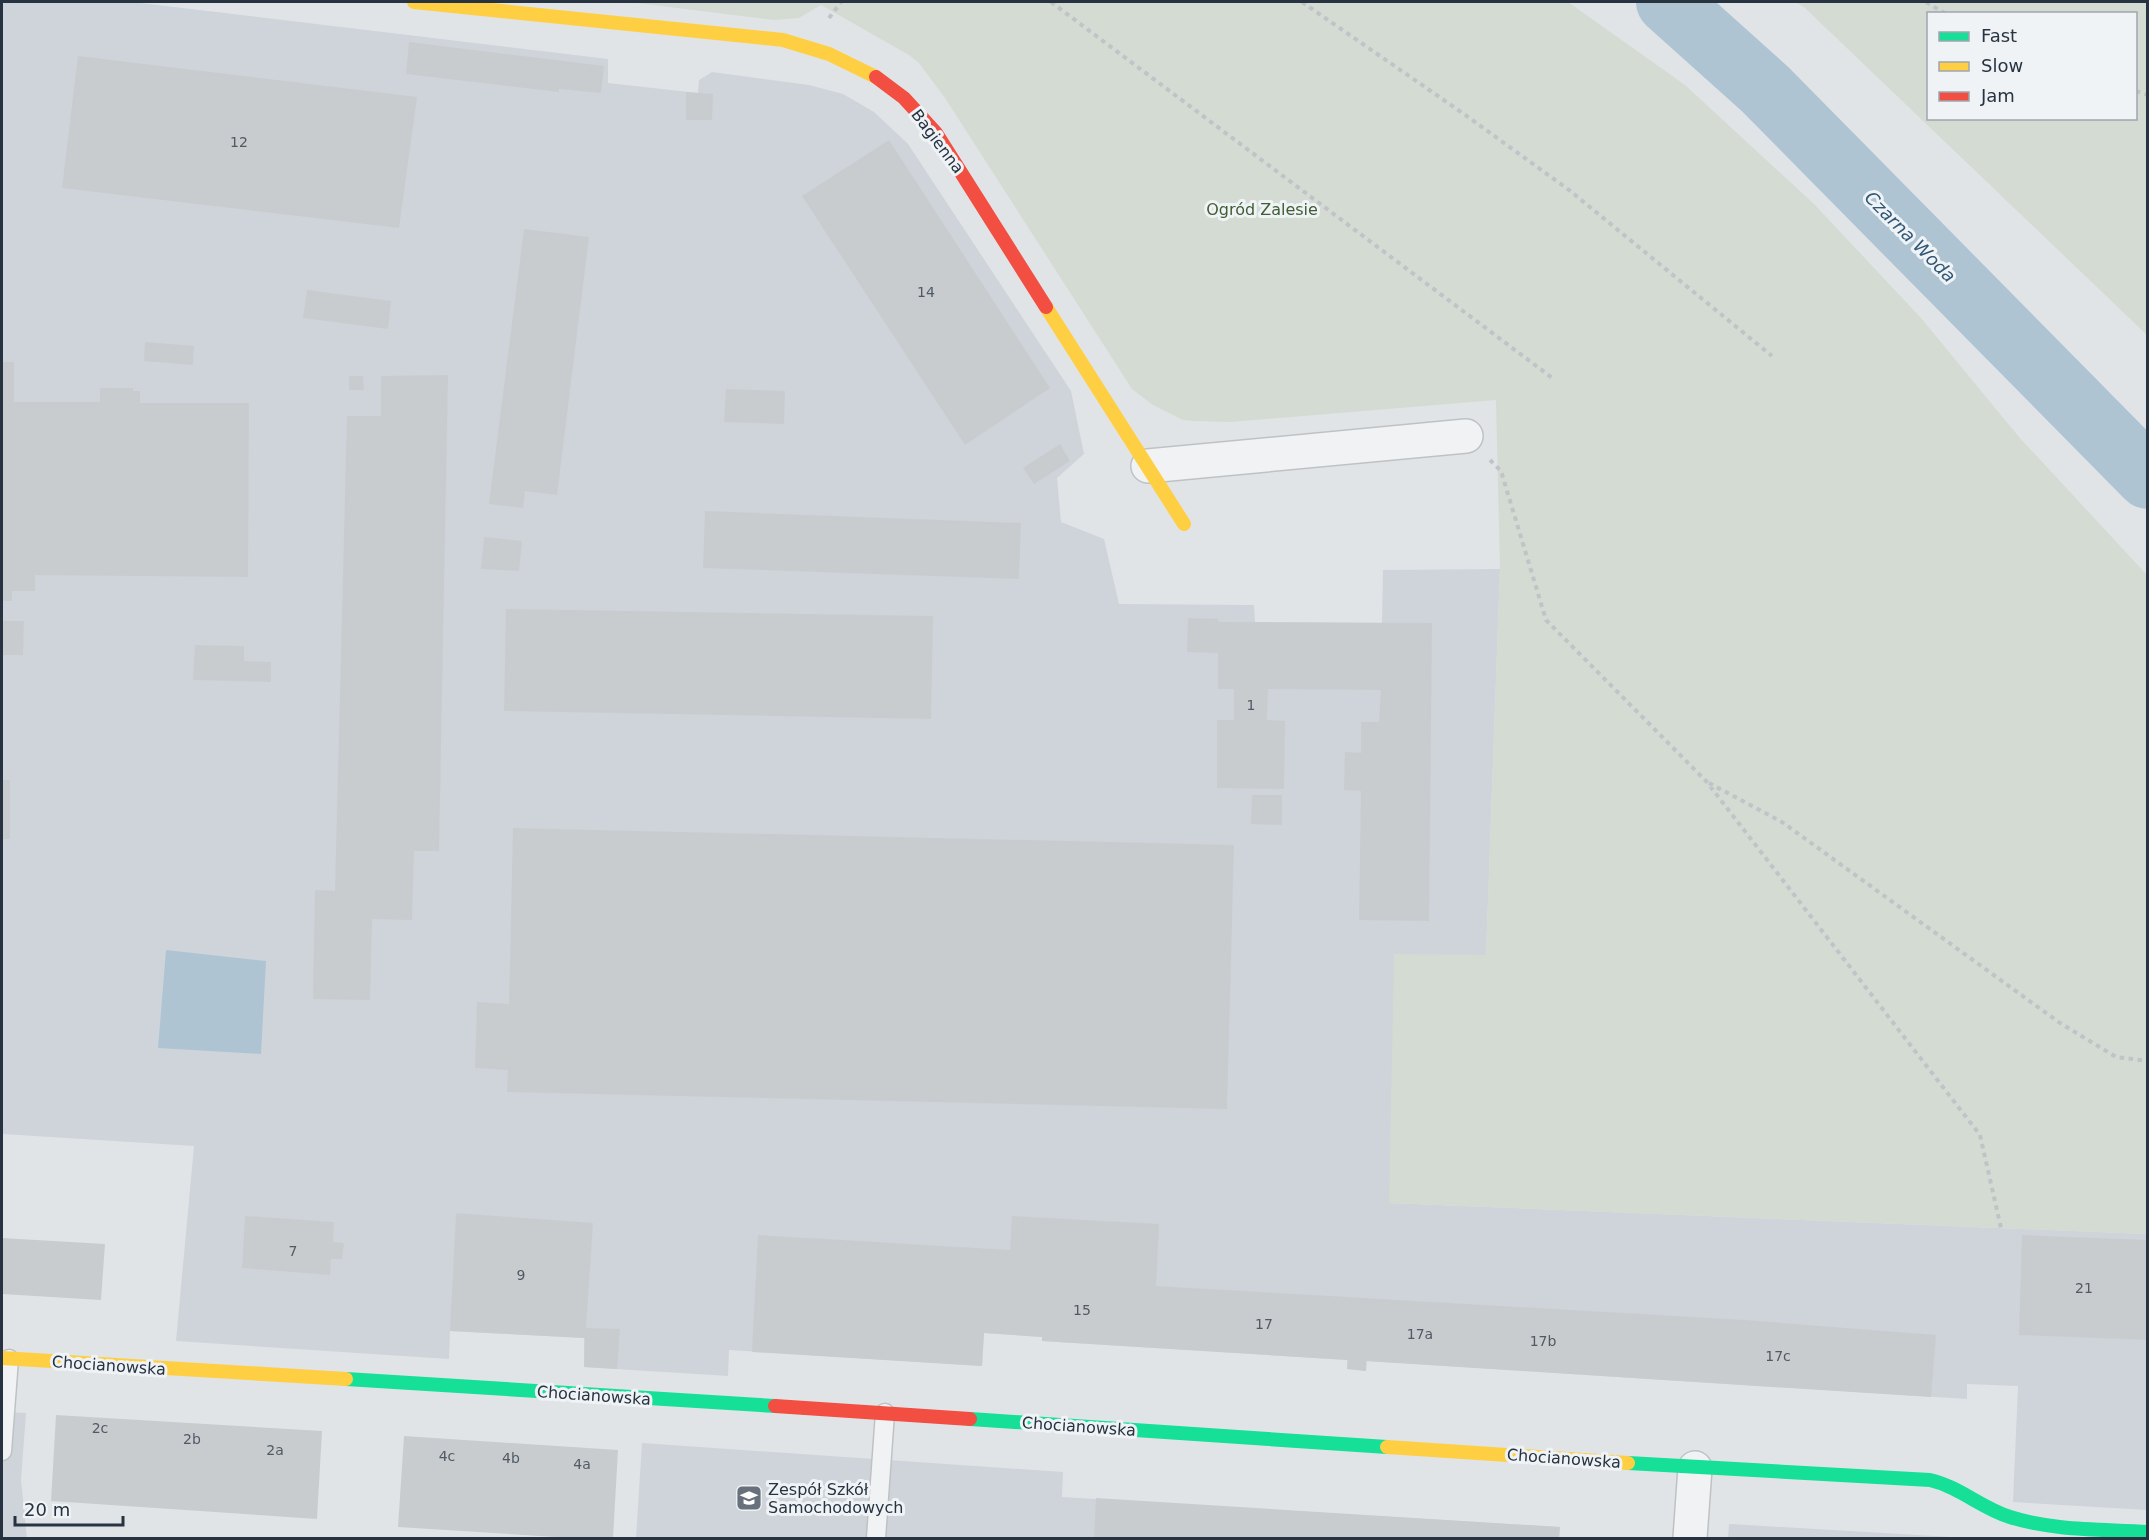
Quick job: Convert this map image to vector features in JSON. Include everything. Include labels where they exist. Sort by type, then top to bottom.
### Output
[{"type":"street","name":"Bagienna","points":[[414,2],[783,40],[832,53],[863,67],[906,99],[936,134],[1184,524]]},
{"type":"street","points":[[1148,466],[1466,436]]},
{"type":"street","name":"Chocianowska","points":[[5,1358],[885,1413],[1695,1468],[1937,1481],[1949,1485],[1998,1513],[2022,1521],[2148,1532]]},
{"type":"street","points":[[1690,1539],[1695,1468]]},
{"type":"lane","points":[[2,1451],[5,1358]]},
{"type":"lane","points":[[876,1539],[885,1413]]},
{"type":"path","points":[[1051,2],[1555,380]]},
{"type":"path","points":[[1302,2],[1519,153],[1610,222],[1772,356]]},
{"type":"path","points":[[1926,2],[1943,12]]},
{"type":"path","points":[[1466,436],[1501,471],[1546,620],[1706,781],[1980,1135],[2001,1228]]},
{"type":"path","points":[[1706,781],[1782,822],[2060,1023],[2116,1057],[2148,1060]]},
{"type":"shaded area","points":[[2,2],[132,2],[608,59],[608,83],[698,93],[699,80],[712,72],[809,85],[843,94],[874,112],[908,144],[1071,391],[1084,454],[1057,478],[1061,522],[1104,539],[1119,604],[1254,605],[1255,622],[1382,623],[1383,570],[1500,569],[1486,956],[1389,1203],[2147,1234],[2147,1510],[2013,1502],[2018,1386],[1967,1384],[1967,1399],[1367,1361],[1366,1371],[1347,1369],[1347,1360],[1042,1341],[1042,1337],[984,1333],[982,1366],[729,1350],[728,1376],[584,1367],[584,1338],[450,1331],[449,1359],[176,1341],[194,1146],[2,1134]]},
{"type":"shaded area","points":[[2,1412],[26,1413],[21,1480],[27,1538],[2,1538]]},
{"type":"shaded area","points":[[642,1443],[1063,1472],[1062,1497],[1560,1527],[1559,1538],[636,1538]]},
{"type":"shaded area","points":[[1730,1524],[1969,1538],[1728,1538]]},
{"type":"green space","name":"Ogród Zalesie","points":[[629,2],[1568,2],[1685,85],[1814,204],[1921,318],[2019,437],[2147,575],[2147,1234],[1389,1203],[1394,954],[1486,955],[1500,569],[1496,400],[1230,422],[1183,420],[1153,405],[1132,389],[945,98],[919,63],[909,55],[821,5],[799,18],[774,20]]},
{"type":"green space","points":[[1796,2],[2147,2],[2147,335],[1805,8]]},
{"type":"water","points":[[166,950],[266,961],[261,1054],[158,1048]]},
{"type":"building","points":[[409,42],[604,66],[601,93],[559,89],[559,92],[406,74]]},
{"type":"building","points":[[78,56],[417,97],[399,228],[62,188]]},
{"type":"building","points":[[686,92],[713,94],[712,120],[686,120]]},
{"type":"building","points":[[889,140],[1050,388],[965,445],[802,196]]},
{"type":"building","points":[[524,229],[589,237],[557,495],[525,491],[523,508],[489,504]]},
{"type":"building","points":[[307,290],[391,301],[388,329],[303,318]]},
{"type":"building","points":[[145,342],[194,346],[193,365],[144,361]]},
{"type":"building","points":[[2,362],[14,362],[14,402],[100,402],[100,388],[133,388],[133,391],[140,391],[140,403],[249,403],[248,577],[35,575],[35,591],[12,591],[12,601],[2,601]]},
{"type":"building","points":[[448,375],[439,851],[414,851],[412,920],[372,919],[370,1000],[313,999],[315,890],[335,891],[347,416],[381,416],[381,376]]},
{"type":"building","points":[[349,376],[363,376],[364,390],[349,390]]},
{"type":"building","points":[[726,389],[785,391],[784,424],[724,422]]},
{"type":"building","points":[[1060,444],[1070,461],[1034,484],[1023,468]]},
{"type":"building","points":[[705,511],[1021,523],[1019,579],[703,568]]},
{"type":"building","points":[[484,537],[522,541],[519,571],[481,569]]},
{"type":"building","points":[[506,609],[933,616],[931,719],[504,711]]},
{"type":"building","points":[[1188,618],[1218,619],[1218,622],[1432,623],[1429,921],[1359,920],[1361,791],[1344,790],[1345,752],[1361,753],[1361,722],[1379,722],[1381,690],[1268,689],[1267,720],[1285,721],[1284,789],[1217,788],[1217,720],[1234,720],[1234,689],[1218,689],[1218,653],[1187,652]]},
{"type":"building","points":[[2,621],[24,621],[23,655],[2,655]]},
{"type":"building","points":[[195,645],[244,646],[244,661],[271,662],[271,682],[193,680]]},
{"type":"building","points":[[2,780],[10,780],[10,839],[2,839]]},
{"type":"building","points":[[1252,795],[1282,795],[1282,825],[1251,824]]},
{"type":"building","points":[[513,828],[1234,845],[1227,1109],[507,1092],[508,1070],[475,1068],[477,1002],[509,1004]]},
{"type":"building","points":[[456,1213],[593,1223],[586,1328],[620,1329],[617,1369],[584,1367],[585,1338],[450,1331]]},
{"type":"building","points":[[245,1216],[334,1222],[333,1242],[344,1243],[342,1259],[331,1259],[330,1275],[242,1268]]},
{"type":"building","points":[[1012,1216],[1159,1224],[1156,1286],[1744,1320],[1936,1335],[1931,1397],[1366,1361],[1366,1371],[1347,1369],[1348,1360],[1042,1341],[1042,1337],[984,1333],[982,1366],[752,1352],[758,1235],[1010,1250]]},
{"type":"building","points":[[2022,1235],[2148,1240],[2148,1340],[2019,1335]]},
{"type":"building","points":[[2,1238],[105,1244],[101,1300],[2,1294]]},
{"type":"building","points":[[56,1415],[322,1431],[317,1519],[51,1501]]},
{"type":"building","points":[[404,1436],[618,1450],[613,1538],[571,1538],[398,1527]]},
{"type":"building","points":[[1096,1498],[1560,1527],[1559,1538],[1094,1538]]},
{"type":"waterway","name":"Czarna Woda","points":[[1668,2],[1765,89],[2148,477]]},
{"type":"traffic: fast","points":[[346,1379],[775,1406]]},
{"type":"traffic: fast","points":[[970,1419],[1387,1447]]},
{"type":"traffic: fast","points":[[1628,1463],[1930,1480],[1951,1487],[1999,1513],[2027,1522],[2078,1529],[2148,1532]]},
{"type":"traffic: slow","points":[[414,2],[783,40],[829,54],[876,77]]},
{"type":"traffic: slow","points":[[1046,307],[1184,524]]},
{"type":"traffic: slow","points":[[2,1358],[346,1379]]},
{"type":"traffic: slow","points":[[1387,1447],[1628,1463]]},
{"type":"traffic: jam","points":[[876,77],[904,98],[936,133],[1046,307]]},
{"type":"traffic: jam","points":[[775,1406],[970,1419]]},
{"type":"place","name":"Zespół Szkół Samochodowych","points":[[749,1498]]}]
